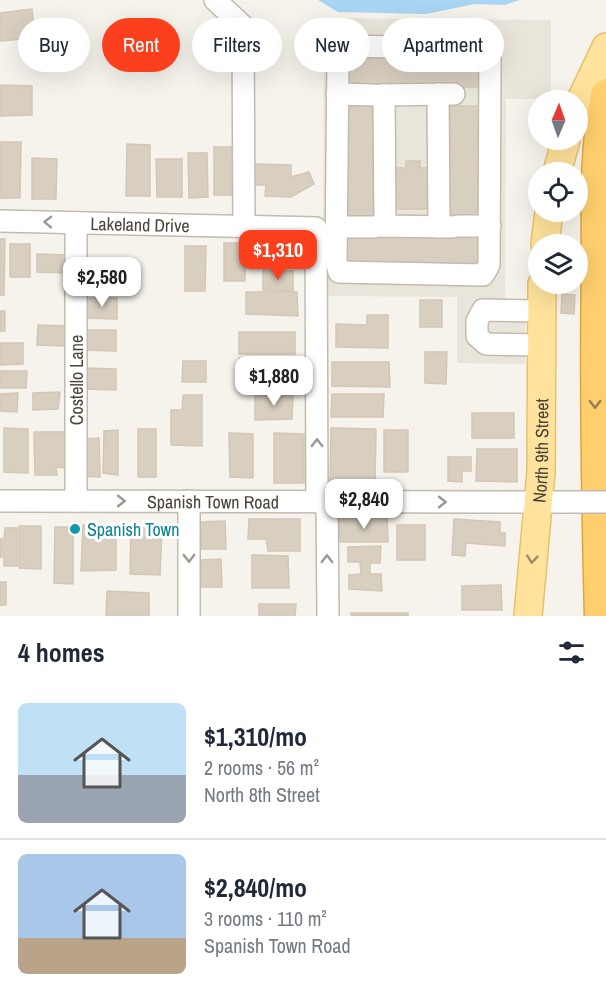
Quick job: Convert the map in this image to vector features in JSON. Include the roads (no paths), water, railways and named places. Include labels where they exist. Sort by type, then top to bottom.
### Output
[{"type":"highway","points":[[600,616],[595,446],[596,332],[598,162],[606,95]]},
{"type":"main road","points":[[586,90],[606,47]]},
{"type":"main road","name":"North 9th Street","points":[[528,616],[541,472],[542,294]]},
{"type":"street","points":[[215,0],[243,26],[244,226]]},
{"type":"street","points":[[328,616],[322,502],[326,227],[340,50],[350,46],[487,49],[490,57],[489,269],[483,275],[483,310],[477,321],[477,336],[481,341],[542,345]]},
{"type":"street","points":[[337,94],[489,94]]},
{"type":"street","points":[[449,227],[450,94]]},
{"type":"street","points":[[379,95],[379,227]]},
{"type":"street","name":"Lakeland Drive","points":[[0,221],[326,227],[490,226]]},
{"type":"street","name":"Costello Lane","points":[[76,223],[76,501]]},
{"type":"street","points":[[326,227],[339,272],[483,275]]},
{"type":"street","points":[[483,310],[541,311]]},
{"type":"street","name":"Spanish Town Road","points":[[0,501],[606,502]]},
{"type":"street","points":[[189,501],[189,616]]},
{"type":"water","points":[[318,0],[520,0],[504,5],[475,4],[426,14],[338,12]]},
{"type":"place","name":"Spanish Town","points":[[75,529]]}]
